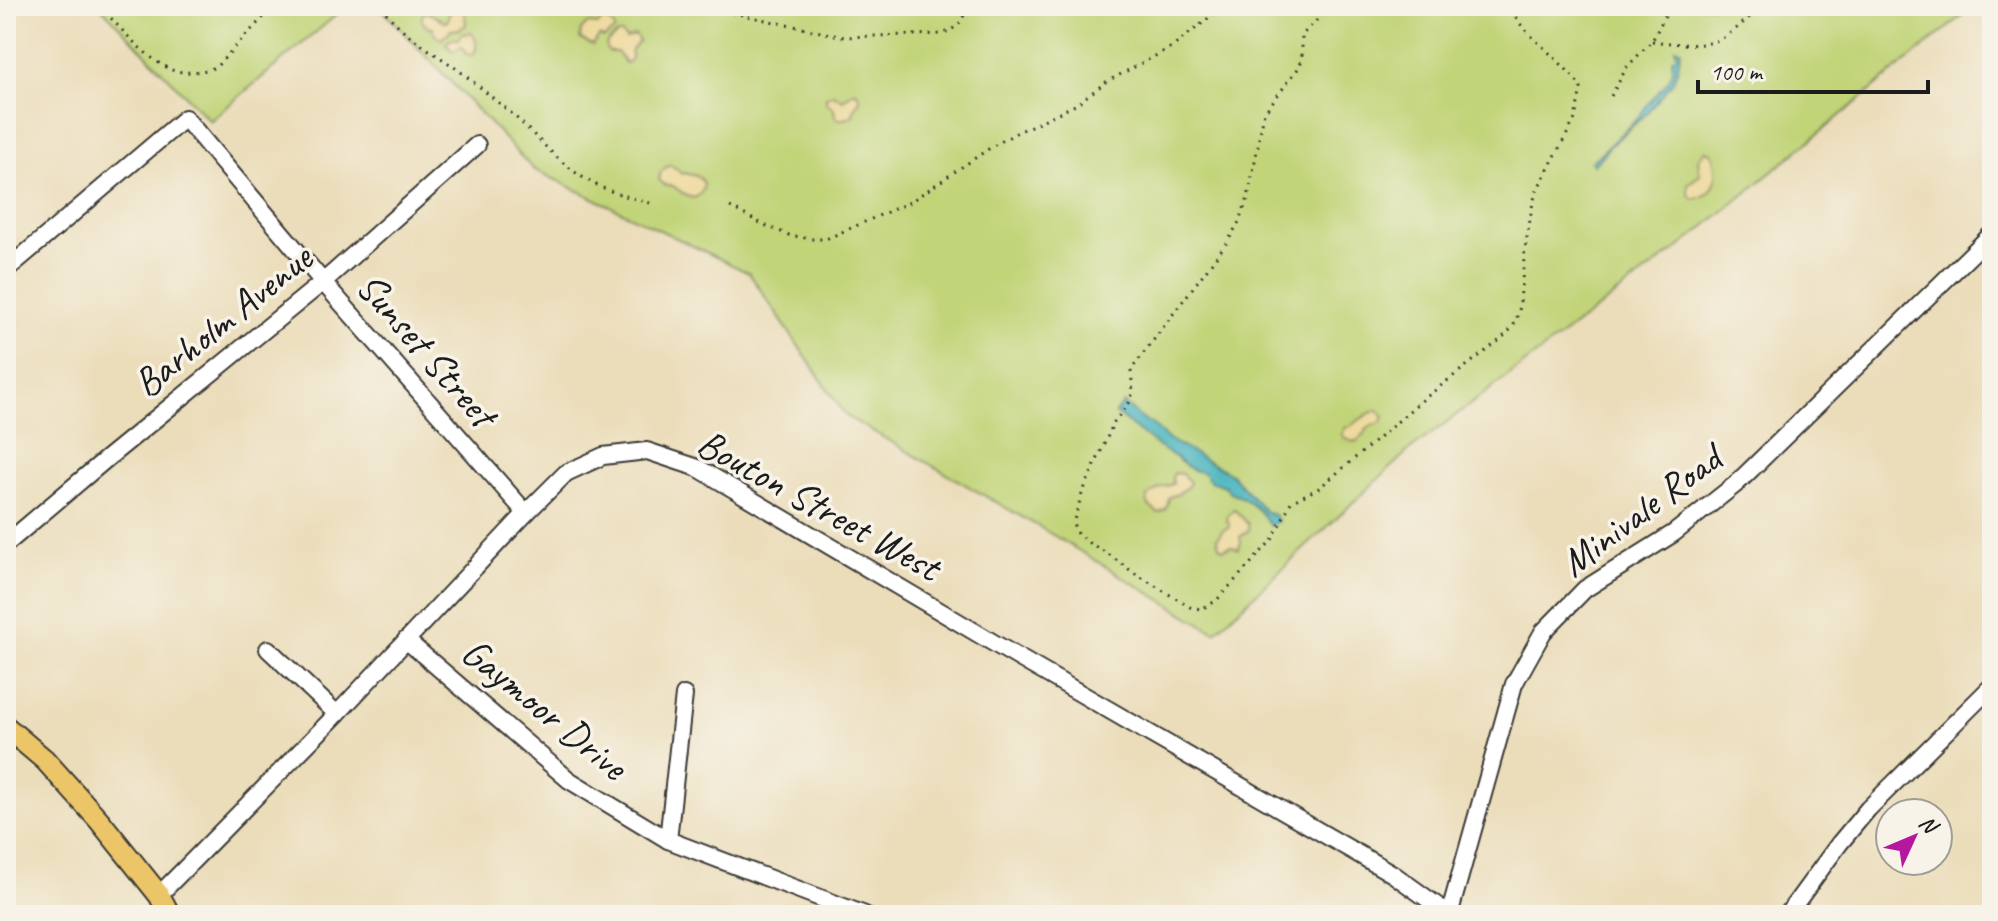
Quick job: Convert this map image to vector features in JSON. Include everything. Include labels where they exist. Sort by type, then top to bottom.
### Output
[{"type":"main road","points":[[6,727],[54,770],[105,828],[159,895],[170,915]]},
{"type":"street","name":"Sunset Street","points":[[6,270],[185,118],[323,282],[526,513]]},
{"type":"street","name":"Barholm Avenue","points":[[6,544],[323,282],[477,145]]},
{"type":"street","name":"Minivale Road","points":[[1449,915],[1514,684],[1543,632],[1585,589],[1674,533],[1736,484],[1992,234]]},
{"type":"street","name":"Bouton Street West","points":[[159,895],[337,714],[566,473],[603,456],[647,451],[698,468],[1393,874],[1449,915]]},
{"type":"street","name":"Gaymoor Drive","points":[[406,640],[569,780],[668,840],[865,915]]},
{"type":"street","points":[[268,649],[337,714]]},
{"type":"street","points":[[1787,915],[1868,809],[1992,686]]},
{"type":"street","points":[[668,840],[684,695]]},
{"type":"path","points":[[101,6],[117,26],[155,59],[171,70],[188,72],[216,67],[274,6]]},
{"type":"path","points":[[381,6],[413,39],[465,75],[521,122],[564,164],[609,191],[650,203]]},
{"type":"path","points":[[701,6],[844,37],[943,34],[961,22],[965,6]]},
{"type":"path","points":[[730,207],[789,235],[826,239],[910,202],[990,148],[1075,105],[1106,82],[1174,46],[1220,6]]},
{"type":"path","points":[[1322,6],[1322,15],[1302,35],[1302,60],[1297,70],[1264,113],[1248,198],[1239,222],[1131,370],[1133,393],[1114,422],[1082,494],[1073,523],[1077,534],[1089,543],[1190,607],[1201,609],[1216,601],[1272,540],[1291,502],[1319,488],[1513,327],[1519,312],[1533,202],[1575,119],[1581,88],[1573,75],[1521,24],[1508,6]]},
{"type":"path","points":[[1611,96],[1627,67],[1652,41],[1670,6]]},
{"type":"path","points":[[1652,41],[1686,46],[1717,42],[1734,32],[1761,6]]},
{"type":"green space","points":[[100,6],[347,6],[210,121]]},
{"type":"green space","points":[[379,6],[1974,6],[1686,242],[1407,452],[1215,632],[846,416],[749,273],[533,169]]},
{"type":"sand","points":[[460,9],[465,15],[466,25],[451,30],[442,39],[422,21],[422,15],[427,12],[446,22],[449,13]]},
{"type":"sand","points":[[604,19],[615,30],[604,38],[599,36],[593,45],[580,39],[581,30],[587,24],[598,25]]},
{"type":"sand","points":[[471,33],[476,43],[473,55],[466,54],[461,46],[455,51],[451,50],[446,43],[462,34]]},
{"type":"sand","points":[[618,34],[626,39],[635,35],[639,41],[631,51],[629,62],[625,63],[617,52],[606,49],[607,42]]},
{"type":"sand","points":[[857,92],[860,100],[853,115],[844,119],[835,117],[826,97],[833,94],[843,100]]},
{"type":"sand","points":[[1705,151],[1712,153],[1715,161],[1715,183],[1707,194],[1692,199],[1688,184],[1700,175],[1698,160]]},
{"type":"sand","points":[[670,165],[681,174],[698,176],[704,183],[700,194],[694,198],[687,196],[659,180],[661,171]]},
{"type":"sand","points":[[1378,410],[1383,420],[1369,427],[1359,440],[1343,437],[1345,428]]},
{"type":"sand","points":[[1174,473],[1182,474],[1190,482],[1189,485],[1169,497],[1166,509],[1158,513],[1148,505],[1147,497],[1173,484]]},
{"type":"sand","points":[[1234,509],[1248,524],[1249,530],[1240,537],[1238,549],[1231,546],[1223,549],[1217,538],[1230,527],[1228,515]]},
{"type":"water","points":[[1675,48],[1681,49],[1673,82],[1645,115],[1594,165],[1591,162],[1637,119],[1668,81],[1673,70],[1672,59],[1677,54]]},
{"type":"water","points":[[1124,403],[1166,438],[1231,474],[1278,521],[1271,526],[1247,501],[1156,445],[1115,413]]}]
